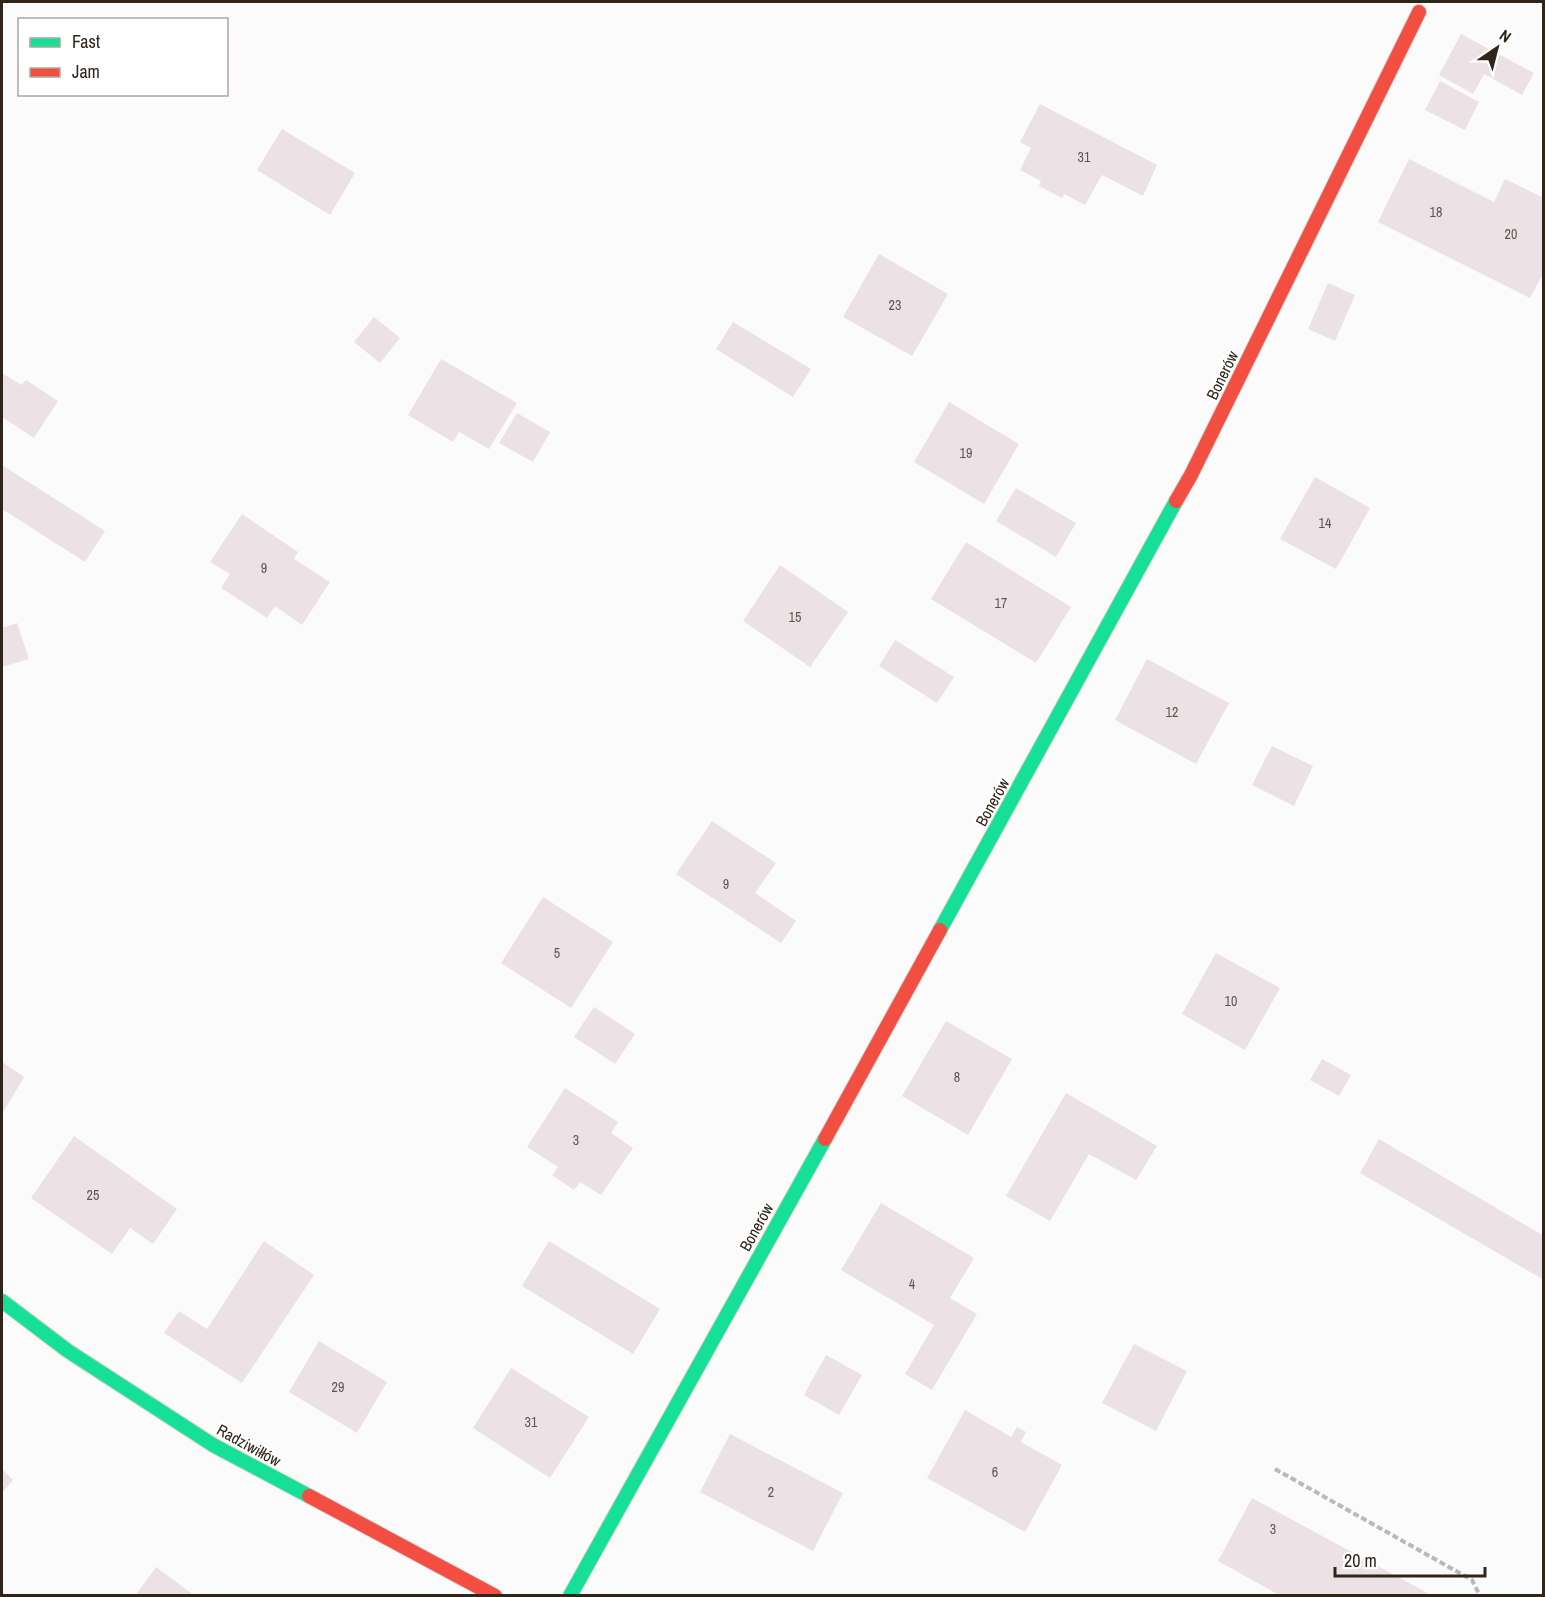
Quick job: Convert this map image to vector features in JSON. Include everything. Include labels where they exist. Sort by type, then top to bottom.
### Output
[{"type":"street","name":"Bonerów","points":[[570,1596],[1191,476],[1419,12]]},
{"type":"street","name":"Radziwiłłów","points":[[2,1301],[68,1350],[213,1445],[495,1596]]},
{"type":"path","points":[[1275,1469],[1472,1580],[1480,1596]]},
{"type":"building","points":[[1461,34],[1534,73],[1522,95],[1484,74],[1473,94],[1439,75]]},
{"type":"building","points":[[1440,81],[1479,102],[1465,130],[1425,110]]},
{"type":"building","points":[[1040,104],[1157,165],[1143,196],[1102,175],[1085,205],[1064,194],[1062,198],[1039,186],[1041,181],[1020,170],[1031,148],[1020,142]]},
{"type":"building","points":[[282,129],[355,173],[330,215],[257,170]]},
{"type":"building","points":[[1409,159],[1494,202],[1505,179],[1544,198],[1544,272],[1530,298],[1378,222]]},
{"type":"building","points":[[879,254],[948,294],[912,356],[843,317]]},
{"type":"building","points":[[1328,283],[1355,295],[1335,341],[1308,329]]},
{"type":"building","points":[[374,317],[400,338],[380,363],[354,342]]},
{"type":"building","points":[[733,322],[811,369],[793,397],[716,349]]},
{"type":"building","points":[[441,359],[517,403],[489,449],[459,432],[453,442],[408,415]]},
{"type":"building","points":[[2,373],[21,385],[26,380],[58,401],[34,438],[2,417]]},
{"type":"building","points":[[949,402],[1019,444],[984,504],[914,462]]},
{"type":"building","points":[[517,413],[550,432],[533,462],[499,443]]},
{"type":"building","points":[[2,465],[105,531],[85,562],[2,509]]},
{"type":"building","points":[[1315,477],[1370,508],[1336,569],[1280,539]]},
{"type":"building","points":[[1016,488],[1076,523],[1056,557],[996,521]]},
{"type":"building","points":[[242,514],[298,552],[294,559],[330,582],[302,625],[275,606],[267,618],[221,588],[230,574],[210,562]]},
{"type":"building","points":[[966,542],[1071,607],[1036,663],[931,599]]},
{"type":"building","points":[[780,565],[848,612],[810,667],[743,621]]},
{"type":"building","points":[[17,623],[29,659],[2,667],[2,628]]},
{"type":"building","points":[[895,640],[954,677],[937,703],[879,666]]},
{"type":"building","points":[[1147,659],[1229,703],[1196,764],[1115,720]]},
{"type":"building","points":[[1272,746],[1313,766],[1294,806],[1252,785]]},
{"type":"building","points":[[712,821],[776,863],[755,893],[796,921],[781,943],[676,874]]},
{"type":"building","points":[[543,897],[613,942],[571,1008],[501,963]]},
{"type":"building","points":[[1216,953],[1280,988],[1245,1050],[1182,1014]]},
{"type":"building","points":[[594,1007],[635,1034],[615,1064],[574,1037]]},
{"type":"building","points":[[946,1021],[1012,1059],[968,1135],[902,1096]]},
{"type":"building","points":[[1322,1059],[1351,1075],[1339,1096],[1310,1080]]},
{"type":"building","points":[[2,1062],[24,1077],[2,1114]]},
{"type":"building","points":[[565,1088],[618,1122],[611,1133],[633,1148],[601,1195],[580,1182],[574,1190],[552,1175],[558,1167],[527,1147]]},
{"type":"building","points":[[1066,1093],[1157,1146],[1136,1180],[1089,1154],[1050,1221],[1006,1196]]},
{"type":"building","points":[[74,1136],[177,1209],[153,1244],[130,1228],[112,1254],[31,1198]]},
{"type":"building","points":[[1379,1139],[1544,1236],[1544,1280],[1360,1173]]},
{"type":"building","points":[[881,1203],[974,1258],[950,1298],[977,1314],[932,1390],[905,1374],[934,1325],[841,1270]]},
{"type":"building","points":[[264,1241],[314,1275],[242,1383],[164,1333],[179,1311],[207,1329]]},
{"type":"building","points":[[549,1241],[660,1309],[633,1354],[522,1286]]},
{"type":"building","points":[[319,1341],[387,1382],[357,1433],[289,1392]]},
{"type":"building","points":[[1134,1344],[1187,1371],[1156,1431],[1102,1403]]},
{"type":"building","points":[[826,1355],[862,1375],[839,1415],[804,1395]]},
{"type":"building","points":[[511,1368],[589,1417],[550,1478],[473,1428]]},
{"type":"building","points":[[965,1410],[1011,1437],[1017,1427],[1026,1432],[1021,1442],[1062,1465],[1025,1532],[927,1478]]},
{"type":"building","points":[[730,1434],[843,1493],[813,1551],[700,1492]]},
{"type":"building","points":[[2,1469],[13,1480],[2,1493]]},
{"type":"building","points":[[1252,1498],[1433,1596],[1281,1596],[1218,1561]]},
{"type":"building","points":[[156,1567],[195,1596],[135,1596]]},
{"type":"traffic: fast","points":[[940,930],[1176,501]]},
{"type":"traffic: fast","points":[[570,1596],[825,1139]]},
{"type":"traffic: fast","points":[[2,1301],[68,1351],[213,1445],[309,1496]]},
{"type":"traffic: jam","points":[[1176,501],[1191,475],[1419,12]]},
{"type":"traffic: jam","points":[[825,1139],[940,930]]},
{"type":"traffic: jam","points":[[309,1496],[495,1596]]}]
